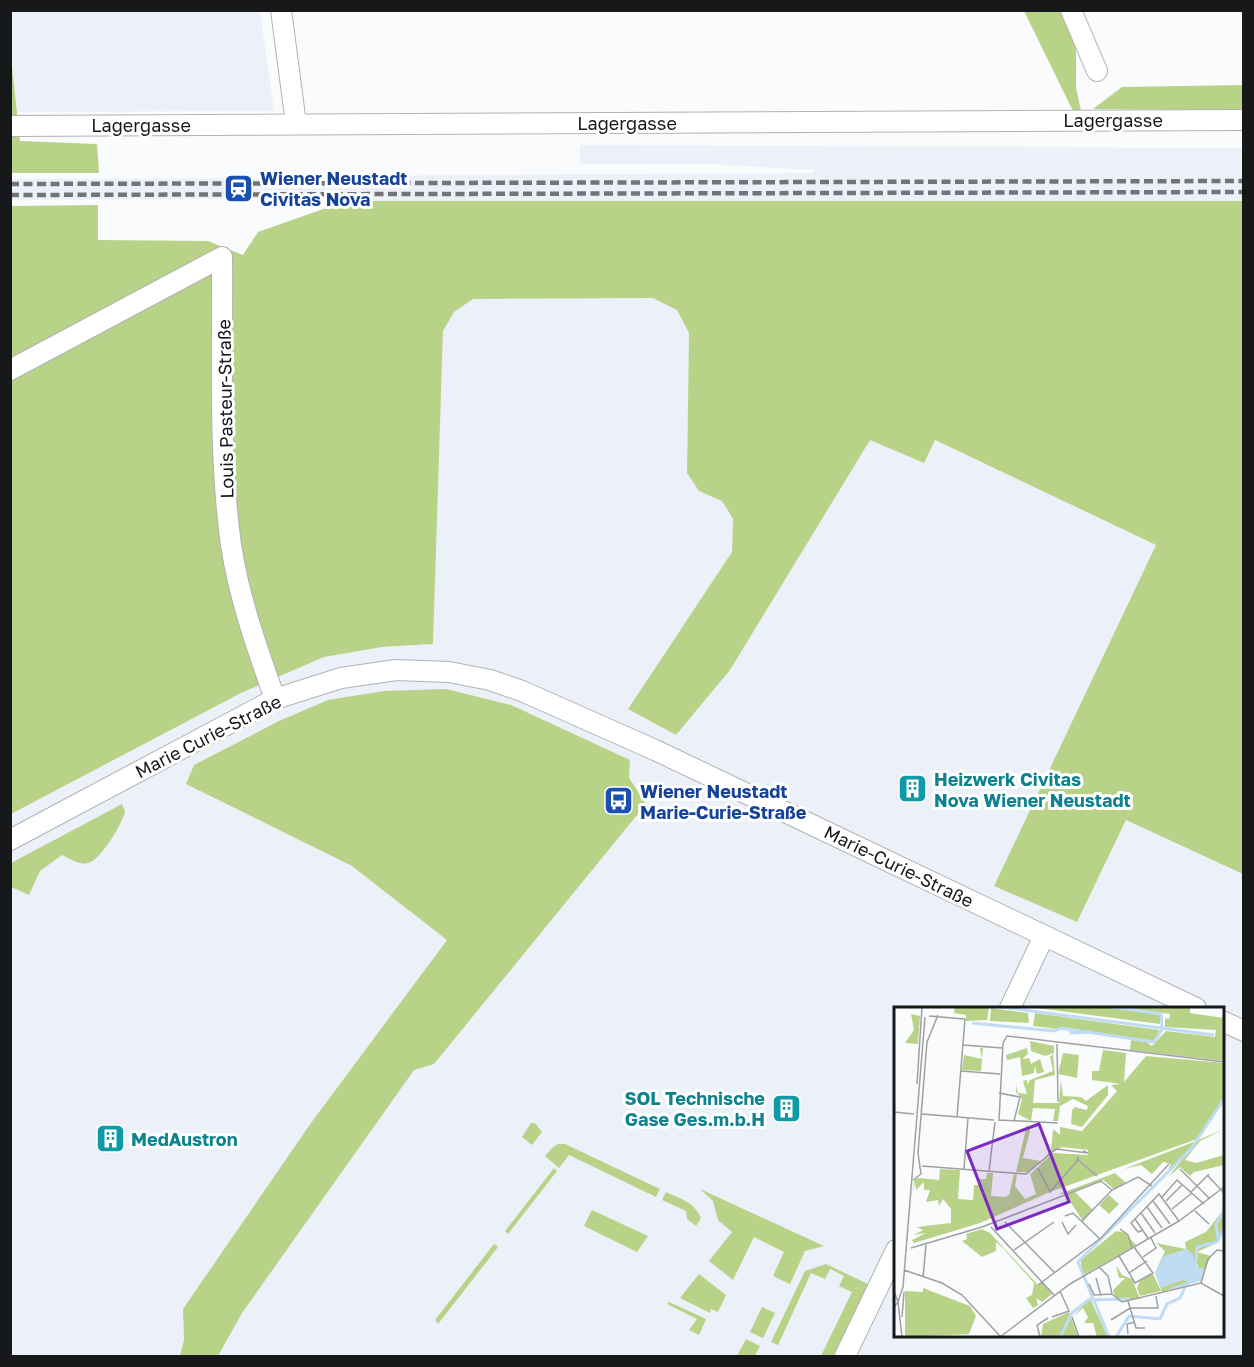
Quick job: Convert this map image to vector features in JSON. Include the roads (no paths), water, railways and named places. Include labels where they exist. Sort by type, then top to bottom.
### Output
[{"type":"street","points":[[281,10],[296,124]]},
{"type":"street","points":[[1071,10],[1097,71]]},
{"type":"street","name":"Lagergasse","points":[[10,126],[1244,120]]},
{"type":"street","name":"Louis Pasteur-Straße","points":[[10,370],[222,257],[223,463],[231,546],[248,623],[275,699]]},
{"type":"street","name":"Marie Curie-Straße","points":[[10,840],[275,699],[341,678],[396,670],[449,672],[490,681],[522,691],[655,750]]},
{"type":"street","name":"Marie-Curie-Straße","points":[[655,750],[1194,1007]]},
{"type":"street","points":[[1010,1007],[1044,936]]},
{"type":"street","points":[[1224,1022],[1244,1031]]},
{"type":"street","points":[[845,1356],[894,1254]]},
{"type":"railway","points":[[10,184],[1244,181]]},
{"type":"railway","points":[[10,195],[1244,192]]},
{"type":"place","name":"Wiener Neustadt Civitas Nova","points":[[239,188]]},
{"type":"place","name":"Heizwerk Civitas Nova Wiener Neustadt","points":[[913,789]]},
{"type":"place","name":"Wiener Neustadt Marie-Curie-Straße","points":[[619,801]]},
{"type":"place","name":"SOL Technische Gase Ges.m.b.H","points":[[786,1108]]},
{"type":"place","name":"MedAustron","points":[[110,1139]]}]
